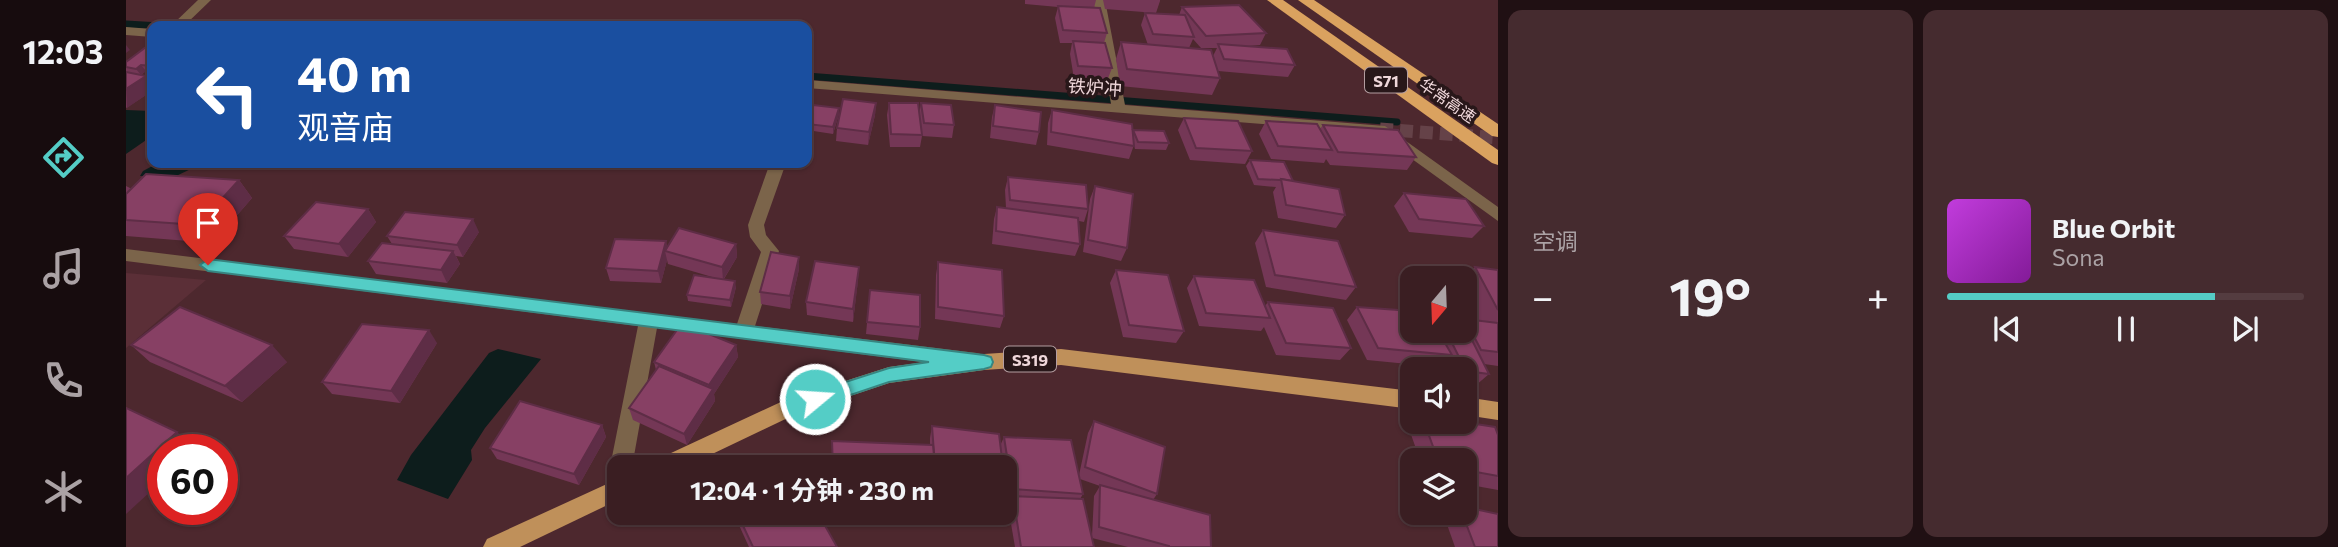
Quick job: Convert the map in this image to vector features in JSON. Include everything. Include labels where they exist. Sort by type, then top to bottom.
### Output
[{"type":"highway","points":[[1261,0],[1429,110]]},
{"type":"highway","name":"华常高速","points":[[1274,0],[1498,159]]},
{"type":"highway","name":"华常高速","points":[[1305,0],[1498,132]]},
{"type":"main road","name":"S319","points":[[689,455],[790,407],[889,375],[984,362],[1061,357],[1400,399]]},
{"type":"main road","points":[[1477,408],[1498,411]]},
{"type":"main road","points":[[495,547],[607,490]]},
{"type":"street","points":[[182,21],[205,0]]},
{"type":"street","points":[[1099,0],[1119,108]]},
{"type":"street","points":[[126,31],[147,33]]},
{"type":"street","name":"铁炉冲","points":[[812,84],[1380,128],[1498,215]]},
{"type":"street","points":[[744,332],[769,251],[758,237],[755,225],[776,168]]},
{"type":"street","points":[[126,255],[984,362]]},
{"type":"street","points":[[623,455],[649,319]]},
{"type":"shaded area","points":[[126,110],[147,111],[147,139],[126,154]]},
{"type":"shaded area","points":[[149,168],[193,168],[174,177],[140,176]]},
{"type":"shaded area","points":[[126,273],[206,280],[126,348]]},
{"type":"shaded area","points":[[498,349],[541,359],[485,428],[471,450],[472,460],[448,499],[397,480],[411,455],[489,353]]},
{"type":"building","points":[[1239,5],[1266,33],[1206,36],[1182,7]]},
{"type":"building","points":[[1058,6],[1100,8],[1107,33],[1063,30]]},
{"type":"building","points":[[1145,13],[1185,15],[1194,37],[1153,34]]},
{"type":"building","points":[[1073,41],[1105,43],[1112,68],[1078,66]]},
{"type":"building","points":[[1121,42],[1211,50],[1220,78],[1127,69]]},
{"type":"building","points":[[1218,44],[1287,49],[1295,65],[1224,59]]},
{"type":"building","points":[[147,46],[147,66],[141,65],[136,69],[126,67],[126,62]]},
{"type":"building","points":[[126,72],[146,76],[126,89]]},
{"type":"building","points":[[843,99],[876,103],[869,132],[837,128]]},
{"type":"building","points":[[889,103],[918,103],[922,135],[891,134]]},
{"type":"building","points":[[921,103],[951,105],[954,125],[924,123]]},
{"type":"building","points":[[813,105],[839,108],[833,127],[812,125]]},
{"type":"building","points":[[995,105],[1041,112],[1039,132],[993,126]]},
{"type":"building","points":[[1052,110],[1132,124],[1134,146],[1051,132]]},
{"type":"building","points":[[1184,118],[1238,121],[1252,151],[1196,148]]},
{"type":"building","points":[[1266,121],[1317,124],[1332,150],[1278,146]]},
{"type":"building","points":[[1323,125],[1398,130],[1416,157],[1338,152]]},
{"type":"building","points":[[1133,130],[1164,131],[1169,143],[1138,142]]},
{"type":"building","points":[[1250,160],[1284,162],[1293,181],[1258,179]]},
{"type":"building","points":[[146,174],[239,180],[198,225],[126,220],[126,194]]},
{"type":"building","points":[[1008,177],[1086,185],[1088,209],[1010,200]]},
{"type":"building","points":[[1281,179],[1339,189],[1345,215],[1286,205]]},
{"type":"building","points":[[1095,186],[1133,194],[1127,248],[1088,240]]},
{"type":"building","points":[[1404,193],[1466,199],[1484,226],[1419,219]]},
{"type":"building","points":[[316,202],[368,209],[339,244],[284,236]]},
{"type":"building","points":[[997,207],[1078,218],[1080,244],[996,231]]},
{"type":"building","points":[[405,212],[473,219],[457,245],[387,236]]},
{"type":"building","points":[[679,228],[736,244],[722,267],[665,251]]},
{"type":"building","points":[[1263,230],[1338,241],[1356,287],[1275,275]]},
{"type":"building","points":[[615,239],[666,241],[658,271],[606,268]]},
{"type":"building","points":[[382,243],[453,251],[441,270],[368,261]]},
{"type":"building","points":[[771,252],[799,257],[790,296],[760,292]]},
{"type":"building","points":[[815,261],[859,267],[853,309],[806,302]]},
{"type":"building","points":[[938,262],[1002,270],[1004,316],[938,307]]},
{"type":"building","points":[[1477,267],[1498,270],[1498,310],[1477,271]]},
{"type":"building","points":[[1116,270],[1168,275],[1184,331],[1129,325]]},
{"type":"building","points":[[694,275],[735,281],[730,300],[687,295]]},
{"type":"building","points":[[1194,276],[1254,280],[1270,318],[1206,313]]},
{"type":"building","points":[[870,290],[920,295],[920,327],[867,322]]},
{"type":"building","points":[[1268,302],[1333,308],[1351,348],[1286,343]]},
{"type":"building","points":[[180,307],[272,345],[225,386],[131,345]]},
{"type":"building","points":[[1357,307],[1400,310],[1400,343],[1445,343],[1452,355],[1378,348]]},
{"type":"building","points":[[1477,320],[1498,323],[1498,352],[1481,350],[1477,342]]},
{"type":"building","points":[[682,323],[736,345],[709,385],[654,362]]},
{"type":"building","points":[[362,324],[429,330],[391,391],[322,382]]},
{"type":"building","points":[[1452,343],[1474,343],[1489,374],[1477,372],[1477,357],[1459,357]]},
{"type":"building","points":[[659,366],[713,389],[684,434],[629,408]]},
{"type":"building","points":[[520,401],[602,425],[574,474],[490,448]]},
{"type":"building","points":[[126,408],[177,432],[147,434],[147,459],[126,478]]},
{"type":"building","points":[[1094,421],[1165,447],[1157,494],[1085,467]]},
{"type":"building","points":[[1477,424],[1495,427],[1498,435],[1498,476],[1477,472],[1477,448],[1434,448],[1428,434],[1477,434]]},
{"type":"building","points":[[932,426],[999,434],[1002,455],[934,455]]},
{"type":"building","points":[[1004,437],[1071,440],[1083,494],[1017,489],[1017,455],[1007,455]]},
{"type":"building","points":[[832,441],[933,445],[934,455],[833,455]]},
{"type":"building","points":[[1100,485],[1210,515],[1211,547],[1169,547],[1099,527]]},
{"type":"building","points":[[1017,496],[1083,499],[1094,547],[1021,547]]},
{"type":"building","points":[[1477,510],[1498,514],[1498,547],[1475,547],[1467,525],[1477,525]]},
{"type":"building","points":[[743,525],[825,525],[837,547],[753,547]]},
{"type":"waterway","points":[[126,24],[147,25]]},
{"type":"waterway","points":[[812,76],[1397,122]]},
{"type":"tunnel","points":[[1380,129],[1498,138]]},
{"type":"route","points":[[208,265],[984,362],[889,375],[815,399]]}]
